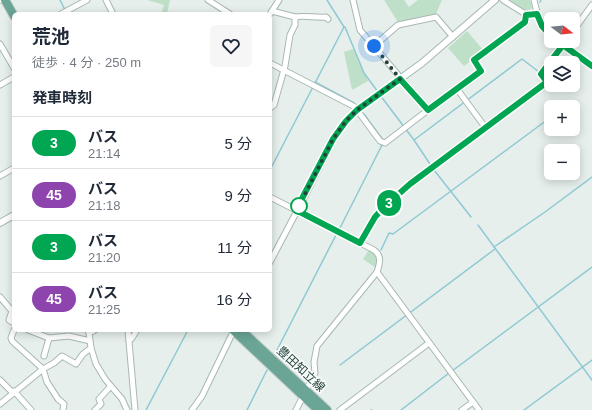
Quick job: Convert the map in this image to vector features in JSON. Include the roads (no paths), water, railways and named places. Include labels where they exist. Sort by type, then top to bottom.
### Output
[{"type":"main road","points":[[5,0],[12,12]]},
{"type":"main road","name":"豊田知立線","points":[[238,332],[305,393],[327,410]]},
{"type":"main road","name":"豊田知立線","points":[[305,393],[318,410]]},
{"type":"street","points":[[65,12],[87,0]]},
{"type":"street","points":[[106,0],[112,12]]},
{"type":"street","points":[[208,0],[227,12]]},
{"type":"street","points":[[272,12],[279,0]]},
{"type":"street","points":[[353,0],[360,30],[400,79],[428,110]]},
{"type":"street","points":[[272,258],[333,139],[346,121],[358,110],[422,63],[495,0]]},
{"type":"street","points":[[503,0],[526,15],[537,14]]},
{"type":"street","points":[[534,0],[537,14],[544,28]]},
{"type":"street","points":[[580,21],[592,5]]},
{"type":"street","points":[[272,13],[295,17],[326,17],[328,19]]},
{"type":"street","points":[[272,64],[358,110],[380,141],[385,143],[481,71],[474,60],[525,22],[526,15]]},
{"type":"street","points":[[272,106],[274,105],[283,70],[290,35],[295,25],[295,17]]},
{"type":"street","points":[[374,46],[398,25],[436,17],[453,36]]},
{"type":"street","points":[[0,46],[12,65]]},
{"type":"street","points":[[360,243],[375,217],[410,184],[547,82],[541,74],[560,48]]},
{"type":"street","points":[[570,48],[592,66]]},
{"type":"street","points":[[0,85],[12,78]]},
{"type":"street","points":[[457,89],[485,127]]},
{"type":"street","points":[[0,176],[12,169]]},
{"type":"street","points":[[272,198],[374,250],[379,255],[377,272],[316,346],[314,362],[315,373],[296,410]]},
{"type":"street","points":[[0,223],[12,216]]},
{"type":"street","points":[[377,272],[479,410]]},
{"type":"street","points":[[0,297],[12,311],[8,320],[12,322]]},
{"type":"street","points":[[13,332],[11,338],[12,341],[42,369],[47,382],[58,399],[64,404],[63,410]]},
{"type":"street","points":[[33,332],[49,338],[69,336],[90,341]]},
{"type":"street","points":[[88,332],[96,364],[110,386],[122,399],[127,410]]},
{"type":"street","points":[[128,332],[135,410]]},
{"type":"street","points":[[129,341],[136,332]]},
{"type":"street","points":[[192,410],[202,396],[235,332]]},
{"type":"street","points":[[44,356],[49,338]]},
{"type":"street","points":[[340,410],[429,343]]},
{"type":"street","points":[[0,404],[42,369],[54,363],[62,356],[76,364],[83,354],[91,348]]},
{"type":"street","points":[[0,380],[31,410]]},
{"type":"street","points":[[95,410],[101,404],[101,396],[110,386]]},
{"type":"street","points":[[462,410],[473,402]]},
{"type":"waterway","points":[[60,0],[66,12]]},
{"type":"waterway","points":[[272,166],[344,27],[327,0]]},
{"type":"waterway","points":[[344,27],[364,73],[378,92]]},
{"type":"waterway","points":[[414,140],[522,59],[539,72]]},
{"type":"waterway","points":[[315,82],[354,103]]},
{"type":"waterway","points":[[380,95],[414,140],[434,170],[471,217]]},
{"type":"waterway","points":[[364,114],[383,140]]},
{"type":"waterway","points":[[381,250],[389,233],[393,234],[544,122]]},
{"type":"waterway","points":[[339,230],[382,144]]},
{"type":"waterway","points":[[494,247],[592,177]]},
{"type":"waterway","points":[[478,225],[592,380]]},
{"type":"waterway","points":[[277,350],[337,233]]},
{"type":"waterway","points":[[340,365],[495,249]]},
{"type":"waterway","points":[[452,371],[592,267]]},
{"type":"waterway","points":[[146,410],[187,332]]},
{"type":"waterway","points":[[524,410],[592,360]]},
{"type":"waterway","points":[[247,410],[267,370]]},
{"type":"waterway","points":[[401,410],[449,373]]}]
